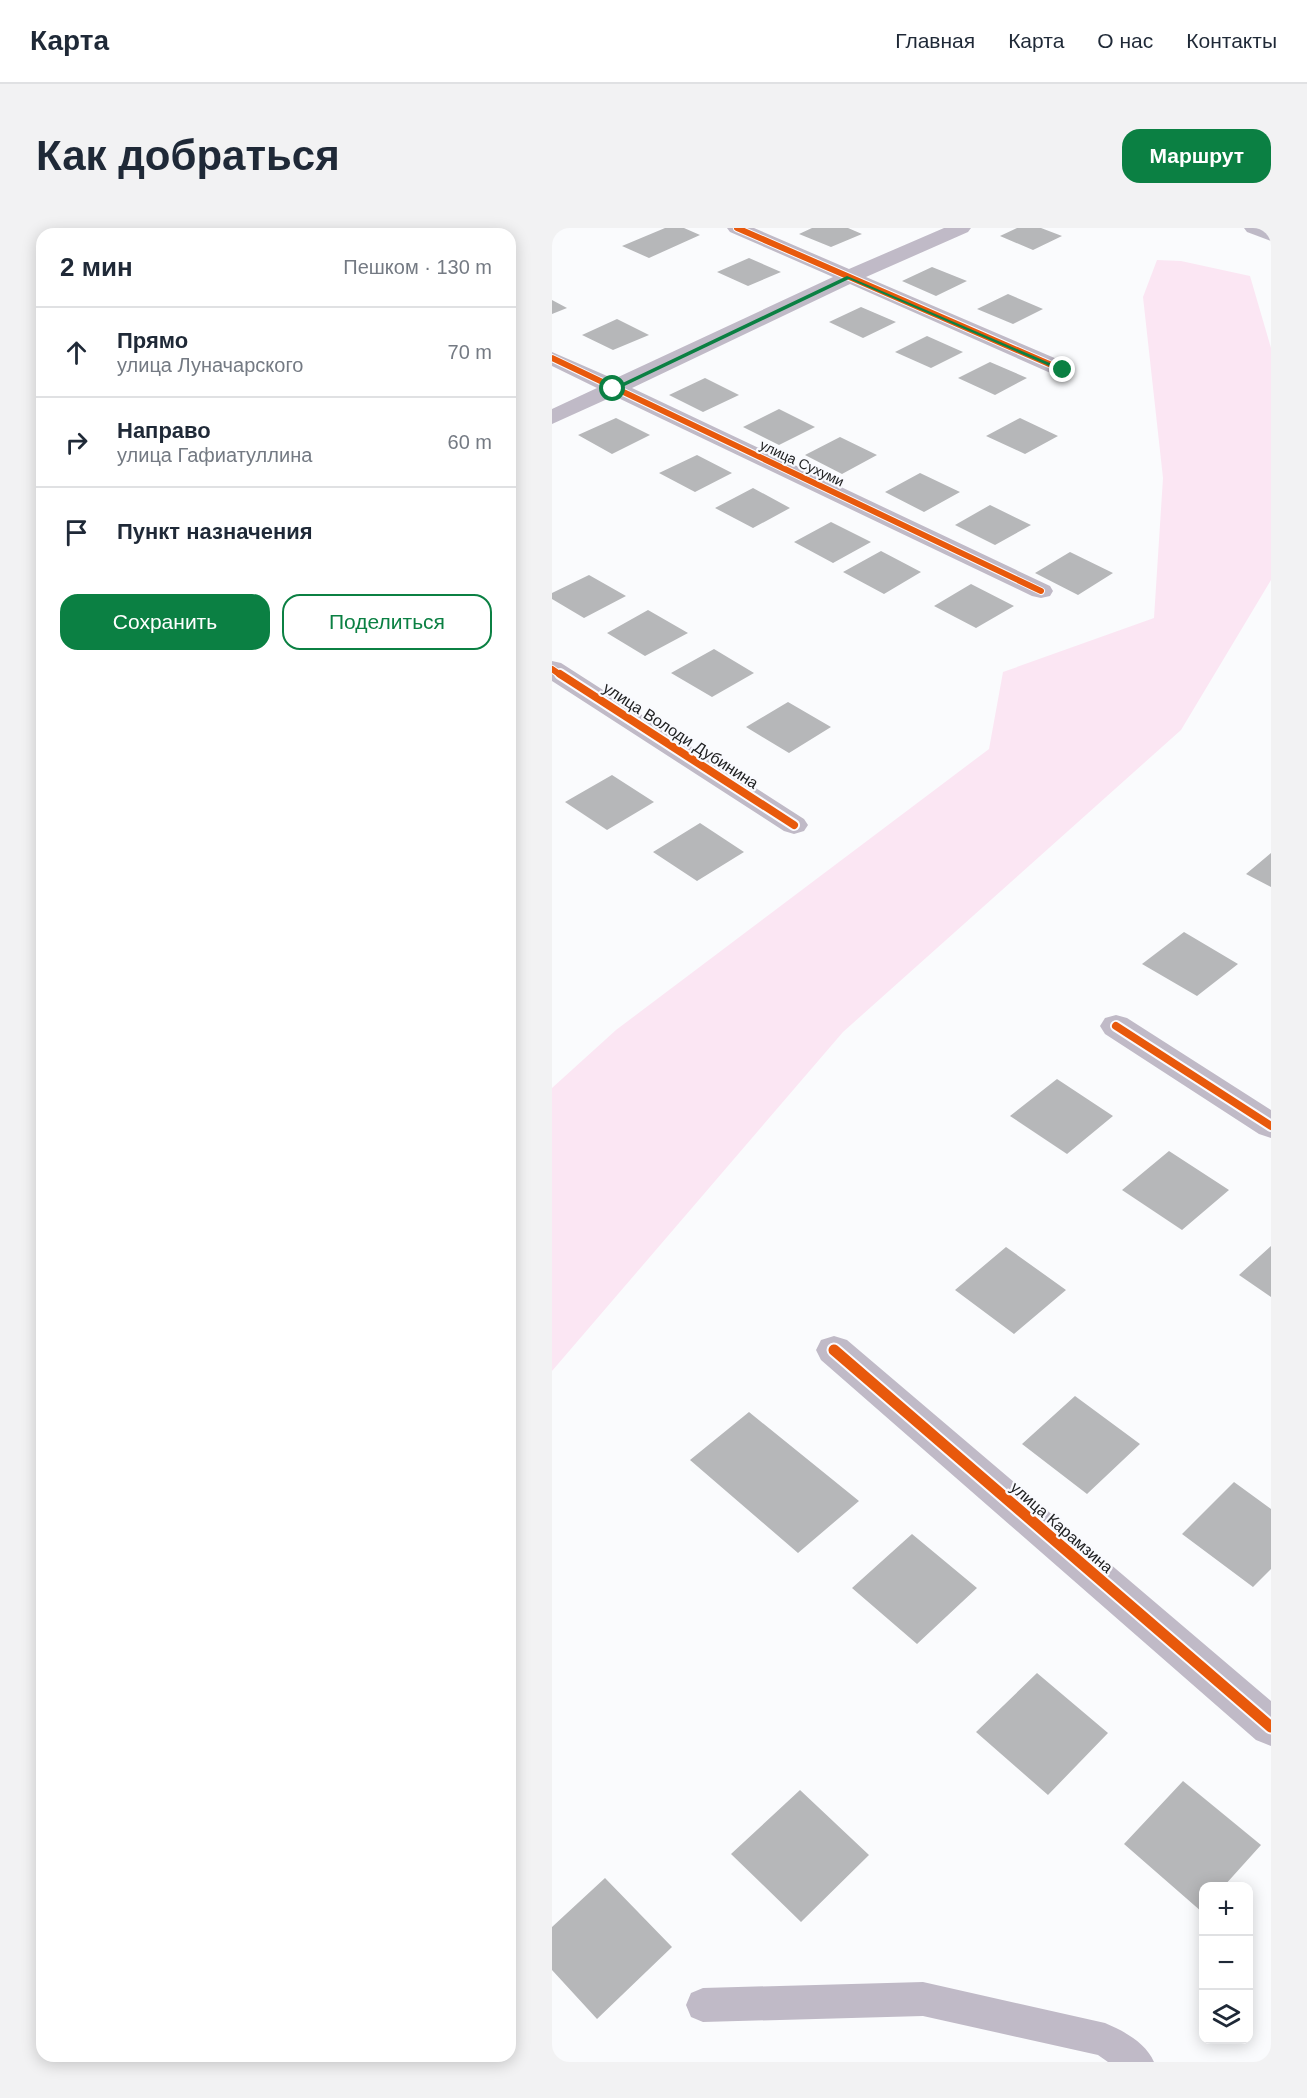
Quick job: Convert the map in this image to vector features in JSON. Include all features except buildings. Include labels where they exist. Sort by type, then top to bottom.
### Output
[{"type":"street","points":[[737,228],[1063,370]]},
{"type":"street","points":[[552,417],[849,277],[961,228]]},
{"type":"street","points":[[1254,228],[1271,234]]},
{"type":"street","name":"улица Сухуми","points":[[552,358],[1041,591]]},
{"type":"street","name":"улица Володи Дубинина","points":[[552,669],[794,825]]},
{"type":"street","points":[[1116,1026],[1271,1126]]},
{"type":"street","name":"улица Карамзина","points":[[834,1350],[1271,1727]]},
{"type":"lane","points":[[703,2005],[923,1999],[1105,2040],[1137,2062]]},
{"type":"shaded area","points":[[1157,260],[1181,261],[1250,276],[1271,348],[1271,580],[1181,730],[843,1032],[552,1371],[552,1088],[616,1030],[989,749],[1003,672],[1154,618],[1163,478],[1143,297]]},
{"type":"cycle path","points":[[737,228],[1063,370]]},
{"type":"cycle path","points":[[552,358],[1041,591]]},
{"type":"cycle path","points":[[552,669],[794,825]]},
{"type":"cycle path","points":[[1116,1026],[1271,1126]]},
{"type":"cycle path","points":[[834,1350],[1271,1727]]},
{"type":"route","points":[[613,389],[849,277],[1063,370]]}]
